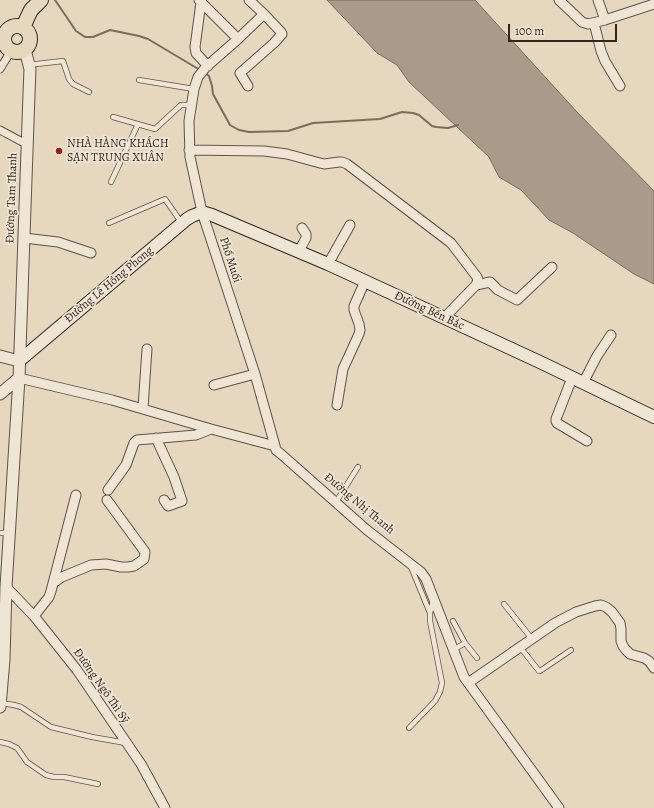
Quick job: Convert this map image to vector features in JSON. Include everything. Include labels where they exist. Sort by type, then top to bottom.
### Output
[{"type":"main road","points":[[23,27],[31,10],[42,0]]},
{"type":"main road","points":[[14,26],[23,27],[29,33],[29,45],[25,50],[20,52],[8,50],[2,39],[4,33],[8,28],[14,26]]},
{"type":"main road","name":"Đường Lê Hồng Phong","points":[[19,361],[182,224],[192,216],[202,212]]},
{"type":"main road","name":"Đường Bến Bắc","points":[[202,212],[328,264],[654,417]]},
{"type":"street","points":[[248,86],[240,73],[282,34],[282,32],[249,0]]},
{"type":"street","points":[[559,0],[582,22],[588,24],[654,4]]},
{"type":"street","points":[[598,0],[604,20]]},
{"type":"street","points":[[200,1],[195,47],[196,53],[207,66],[264,14]]},
{"type":"street","points":[[200,1],[238,39]]},
{"type":"street","points":[[594,23],[605,61],[620,86]]},
{"type":"street","name":"Đường Tam Thanh","points":[[0,705],[4,660],[5,533],[19,378],[28,146],[30,69],[25,50]]},
{"type":"street","points":[[0,69],[10,51]]},
{"type":"street","name":"Phố Muối","points":[[207,66],[198,77],[194,89],[189,121],[190,157],[202,212],[255,374],[275,446]]},
{"type":"street","points":[[0,130],[28,146]]},
{"type":"street","points":[[189,150],[264,151],[287,154],[324,164],[342,162],[347,164],[451,243],[477,277],[478,280],[476,285],[444,318]]},
{"type":"street","points":[[328,264],[350,225]]},
{"type":"street","points":[[298,251],[306,238],[306,234],[302,228]]},
{"type":"street","points":[[24,238],[58,242],[91,253]]},
{"type":"street","points":[[476,285],[490,282],[498,290],[517,300],[552,267]]},
{"type":"street","points":[[337,405],[343,369],[360,330],[354,306],[365,281]]},
{"type":"street","points":[[583,384],[597,356],[611,334]]},
{"type":"street","points":[[143,408],[147,349]]},
{"type":"street","points":[[0,356],[19,361]]},
{"type":"street","points":[[214,385],[255,374]]},
{"type":"street","points":[[0,394],[19,378],[143,408],[211,429],[275,446]]},
{"type":"street","points":[[572,378],[556,421],[587,441]]},
{"type":"street","points":[[108,490],[128,461],[134,443],[137,440],[196,435],[211,429]]},
{"type":"street","points":[[156,438],[174,477],[182,501],[168,506],[164,500]]},
{"type":"street","name":"Đường Nhị Thanh","points":[[275,446],[276,450],[280,454],[367,530],[421,572],[426,579],[464,677],[559,808]]},
{"type":"street","points":[[34,616],[49,597],[54,583],[76,495]]},
{"type":"street","points":[[54,583],[62,577],[90,565],[106,564],[122,568],[134,566],[144,559],[145,552],[107,500]]},
{"type":"street","name":"Đường Ngô Thì Sỹ","points":[[4,593],[34,616],[77,670],[141,764],[165,808]]},
{"type":"street","points":[[468,683],[555,623],[576,612],[601,605],[612,612],[620,623],[622,629],[621,641],[626,650],[630,654],[644,658],[654,668]]},
{"type":"lane","points":[[28,65],[63,61],[69,79],[73,84],[89,92]]},
{"type":"lane","points":[[139,80],[194,89]]},
{"type":"lane","points":[[114,117],[155,129],[181,105],[191,106]]},
{"type":"lane","points":[[111,182],[138,124]]},
{"type":"lane","points":[[108,223],[165,199],[182,224]]},
{"type":"lane","points":[[336,502],[358,467]]},
{"type":"lane","points":[[410,563],[430,613]]},
{"type":"lane","points":[[409,728],[435,701],[440,692],[442,683],[430,621],[430,613],[434,599]]},
{"type":"lane","points":[[504,604],[532,639]]},
{"type":"lane","points":[[454,621],[465,643],[477,658]]},
{"type":"lane","points":[[453,650],[465,643]]},
{"type":"lane","points":[[520,647],[538,672],[571,650]]},
{"type":"lane","points":[[0,705],[14,705],[21,707],[51,727],[92,737],[126,743]]},
{"type":"lane","points":[[0,742],[17,748],[27,762],[46,775],[98,784]]},
{"type":"shaded area","points":[[327,0],[475,0],[577,112],[654,191],[654,284],[634,274],[573,233],[549,220],[521,190],[499,177],[489,157],[409,82],[397,65],[377,53]]},
{"type":"waterway","points":[[55,0],[76,31],[85,37],[93,37],[110,30],[139,36],[148,39],[200,70]]},
{"type":"waterway","points":[[205,73],[209,76],[213,94],[230,125],[239,130],[249,132],[288,131],[313,123],[380,119],[402,112],[419,115],[432,126],[436,127],[448,128],[458,125]]},
{"type":"place","name":"NHÀ HÀNG KHÁCH SẠN TRUNG XUÂN","points":[[59,151]]}]
